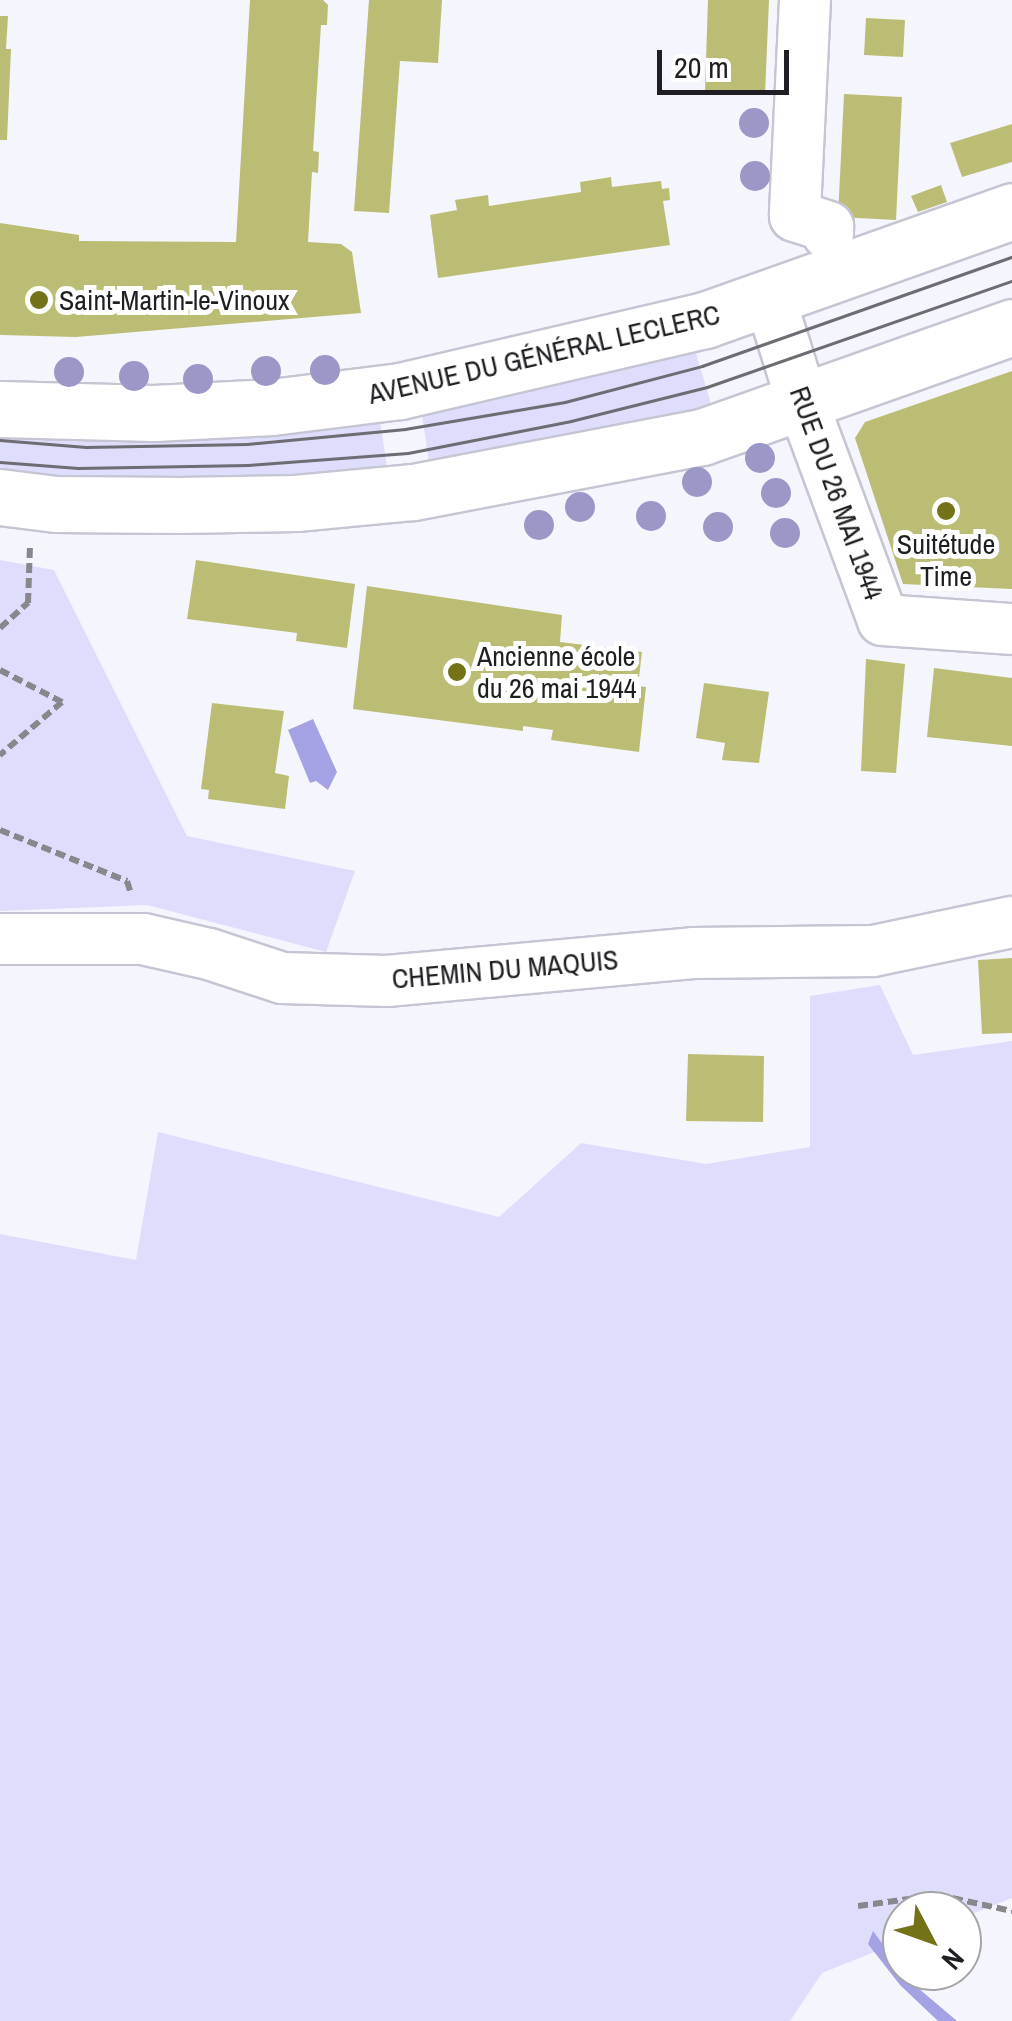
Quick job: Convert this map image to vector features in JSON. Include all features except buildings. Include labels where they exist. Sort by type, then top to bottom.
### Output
[{"type":"main road","name":"AVENUE DU GÉNÉRAL LECLERC","points":[[0,410],[135,413],[272,408],[400,391],[705,320],[1012,211]]},
{"type":"main road","points":[[0,498],[56,504],[179,505],[296,503],[413,492],[702,437],[1012,327]]},
{"type":"street","points":[[805,0],[795,216],[828,228],[828,234]]},
{"type":"street","name":"RUE DU 26 MAI 1944","points":[[770,299],[803,404],[883,620],[1012,629]]},
{"type":"street","name":"CHEMIN DU MAQUIS","points":[[0,939],[142,939],[210,954],[282,978],[388,981],[693,953],[873,951],[1012,922]]},
{"type":"path","points":[[0,628],[28,603],[30,544]]},
{"type":"path","points":[[0,670],[62,702],[0,755]]},
{"type":"path","points":[[0,830],[127,881],[142,939]]},
{"type":"path","points":[[858,1906],[938,1895],[1012,1911]]},
{"type":"shaded area","points":[[693,343],[714,414],[431,475],[420,402]]},
{"type":"shaded area","points":[[378,407],[388,474],[0,481],[0,425]]},
{"type":"shaded area","points":[[0,560],[54,570],[187,836],[355,871],[326,952],[147,905],[0,911]]},
{"type":"shaded area","points":[[880,985],[913,1055],[1012,1041],[1012,1898],[982,1910],[982,1891],[882,1891],[882,1949],[822,1973],[790,2021],[0,2021],[0,1234],[136,1260],[158,1132],[499,1217],[581,1143],[706,1164],[810,1147],[810,996]]},
{"type":"water","points":[[313,719],[337,772],[328,790],[316,781],[310,783],[288,730]]},
{"type":"water","points":[[873,1931],[882,1943],[882,1962],[868,1944]]},
{"type":"water","points":[[906,1991],[922,1991],[957,2021],[938,2021]]},
{"type":"tram line","points":[[0,440],[86,447],[247,444],[405,429],[565,402],[702,366],[1012,257]]},
{"type":"tram line","points":[[0,462],[78,468],[248,465],[408,453],[571,421],[707,387],[1012,281]]},
{"type":"place","name":"Saint-Martin-le-Vinoux","points":[[39,300]]},
{"type":"place","name":"Suitétude Time","points":[[946,511]]},
{"type":"place","name":"Ancienne école du 26 mai 1944","points":[[457,672]]}]
